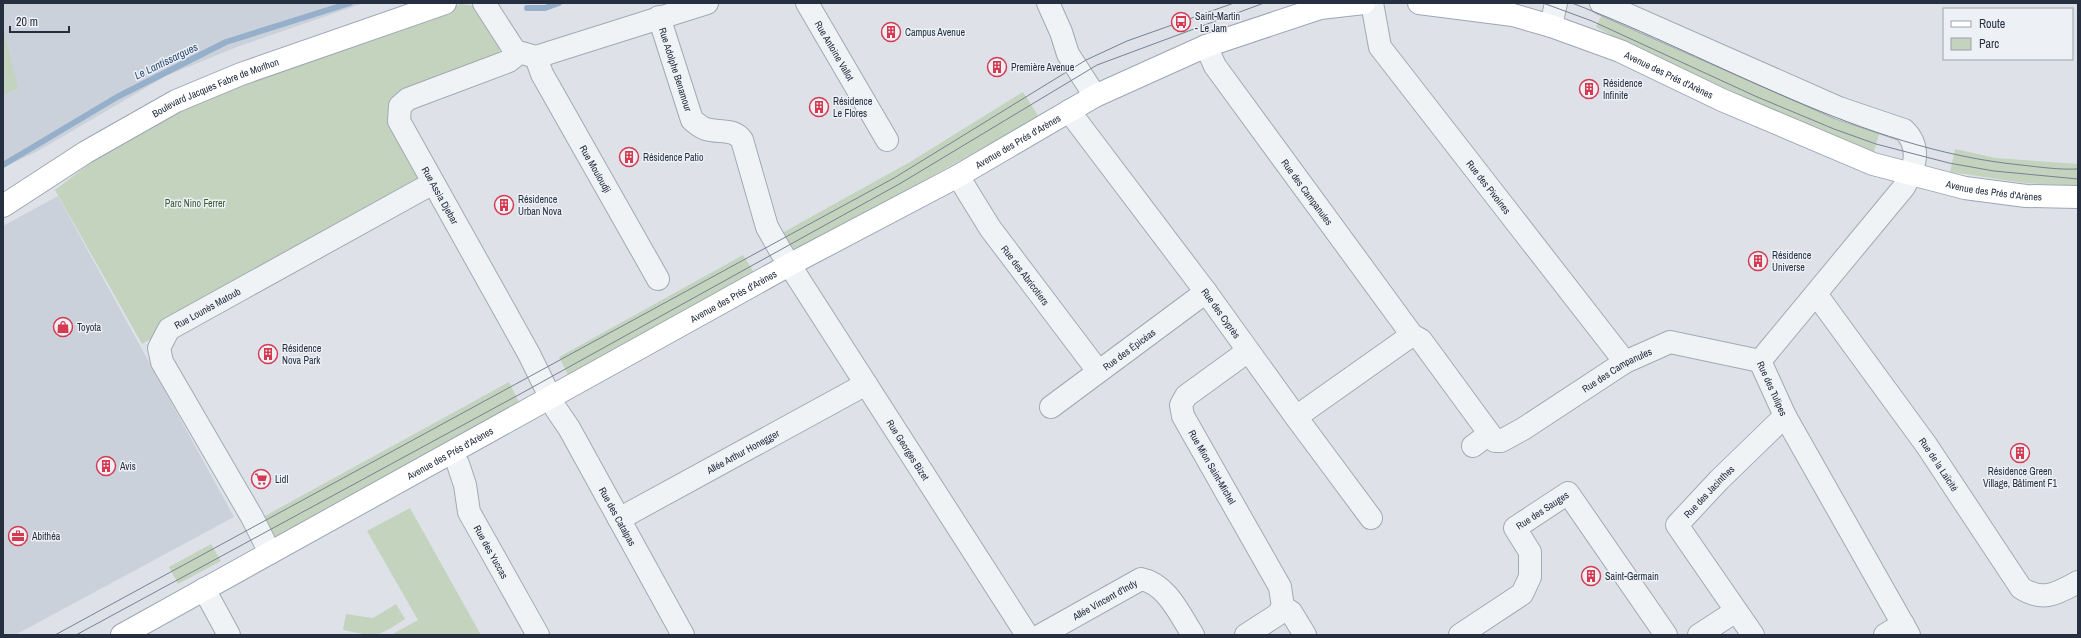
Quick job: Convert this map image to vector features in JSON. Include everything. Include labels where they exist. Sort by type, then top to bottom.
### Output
[{"type":"main road","name":"Boulevard Jacques Fabre de Morlhon","points":[[3,206],[86,152],[176,101],[241,74],[444,3]]},
{"type":"main road","name":"Avenue des Prés d'Arènes","points":[[122,635],[789,265],[958,176],[1095,96],[1206,46],[1320,8],[1364,3]]},
{"type":"main road","name":"Avenue des Prés d'Arènes","points":[[1419,3],[1513,15],[1551,26],[1620,51],[1722,100],[1873,164],[1911,175],[1973,189],[2026,196],[2078,197]]},
{"type":"street","points":[[484,3],[515,51],[536,57],[708,3]]},
{"type":"street","name":"Rue Antoine Vallot","points":[[807,3],[888,140]]},
{"type":"street","points":[[1048,3],[1061,32],[1068,54],[1095,96]]},
{"type":"street","name":"Rue des Pivoines","points":[[1372,3],[1380,47],[1625,362]]},
{"type":"street","points":[[1551,26],[1556,3]]},
{"type":"street","points":[[1602,3],[1839,108],[1904,130],[1916,154],[1911,175]]},
{"type":"street","name":"Rue Adolphe Benamour","points":[[659,18],[692,120],[707,129],[733,133],[739,136],[742,140],[767,227],[789,265]]},
{"type":"street","name":"Rue des Campanules","points":[[1206,46],[1215,66],[1412,336],[1421,340],[1481,440],[1501,441],[1625,362],[1670,342],[1760,361]]},
{"type":"street","name":"Rue Assia Djebar","points":[[515,51],[514,57],[509,61],[408,99],[400,106],[399,121],[529,354],[551,398]]},
{"type":"street","name":"Rue Mouloudji","points":[[536,57],[542,74],[658,279]]},
{"type":"street","name":"Rue des Cyprès","points":[[1069,111],[1206,292],[1371,518]]},
{"type":"street","name":"Rue des Tulipes","points":[[1899,631],[1784,416],[1760,361],[1893,200],[1911,175]]},
{"type":"street","name":"Rue des Abricotiers","points":[[958,176],[990,228],[1098,371]]},
{"type":"street","name":"Rue Lounès Matoub","points":[[270,553],[252,517],[162,362],[159,348],[169,329],[433,183]]},
{"type":"street","name":"Rue Georges Bizet","points":[[789,265],[1027,635]]},
{"type":"street","name":"Rue des Épicéas","points":[[1051,407],[1206,292]]},
{"type":"street","name":"Rue de la Laïcité","points":[[1816,294],[1927,446],[2021,588],[2032,595],[2044,596],[2078,582]]},
{"type":"street","points":[[1296,417],[1412,336]]},
{"type":"street","name":"Rue Mion Saint-Michel","points":[[1248,351],[1186,396],[1181,405],[1183,416],[1280,587],[1283,607]]},
{"type":"street","name":"Allée Arthur Honegger","points":[[620,519],[866,384]]},
{"type":"street","name":"Rue des Catalpas","points":[[551,398],[620,519],[683,635]]},
{"type":"street","name":"Rue des Jacinthes","points":[[1753,635],[1677,525],[1719,480],[1784,416]]},
{"type":"street","name":"Rue des Yuccas","points":[[458,464],[465,485],[470,512],[538,635]]},
{"type":"street","name":"Rue des Sauges","points":[[1460,635],[1522,594],[1530,577],[1530,552],[1515,528],[1568,493],[1666,635]]},
{"type":"street","name":"Allée Vincent d'Indy","points":[[1041,635],[1141,580],[1152,581],[1164,591],[1193,635]]},
{"type":"street","points":[[204,589],[229,635]]},
{"type":"street","points":[[1246,635],[1277,616],[1283,607],[1291,612],[1305,635]]},
{"type":"street","points":[[1699,635],[1736,611]]},
{"type":"shaded area","points":[[3,3],[364,3],[237,47],[166,76],[38,151],[4,167]]},
{"type":"shaded area","points":[[58,196],[234,517],[15,635],[3,635],[3,226]]},
{"type":"green space","name":"Parc Nino Ferrer","points":[[461,4],[479,7],[502,45],[495,60],[403,90],[421,177],[142,344],[55,190],[97,158],[205,98],[332,54]]},
{"type":"green space","points":[[1604,10],[1881,127],[1874,152],[1819,131],[1620,40],[1596,27]]},
{"type":"green space","points":[[3,28],[18,88],[3,95]]},
{"type":"green space","points":[[1023,92],[1039,117],[793,253],[782,233],[910,162]]},
{"type":"green space","points":[[1955,149],[1996,158],[2078,164],[2078,186],[2025,183],[1950,172]]},
{"type":"green space","points":[[743,255],[755,274],[569,377],[559,357]]},
{"type":"green space","points":[[509,382],[520,404],[275,539],[263,517]]},
{"type":"green space","points":[[410,508],[481,635],[391,635],[418,620],[367,531]]},
{"type":"green space","points":[[211,544],[221,561],[178,584],[169,567]]},
{"type":"green space","points":[[396,604],[405,619],[382,633],[370,635],[343,630],[346,614],[373,618]]},
{"type":"waterway","name":"Le Lantissargues","points":[[3,165],[117,97],[226,42],[350,3]]},
{"type":"waterway","name":"Le Lantissargues","points":[[527,8],[545,8],[559,3]]},
{"type":"tram line","points":[[55,635],[894,178],[1086,60],[1127,41],[1234,3]]},
{"type":"tram line","points":[[76,635],[522,393],[901,183],[1097,65],[1264,3]]},
{"type":"tram line","points":[[1543,3],[1592,21],[1755,96],[1834,129],[1876,144],[1949,163],[1994,171],[2078,179]]},
{"type":"tram line","points":[[1572,3],[1847,122],[1904,141],[1962,156],[2021,165],[2057,169],[2078,169]]},
{"type":"place","name":"Saint-Martin - Le Jam","points":[[1181,22]]},
{"type":"place","name":"Campus Avenue","points":[[891,32]]},
{"type":"place","name":"Première Avenue","points":[[997,67]]},
{"type":"place","name":"Résidence Infinite","points":[[1589,89]]},
{"type":"place","name":"Résidence Le Flores","points":[[819,107]]},
{"type":"place","name":"Résidence Patio","points":[[629,157]]},
{"type":"place","name":"Résidence Urban Nova","points":[[504,205]]},
{"type":"place","name":"Résidence Universe","points":[[1758,261]]},
{"type":"place","name":"Toyota","points":[[63,327]]},
{"type":"place","name":"Résidence Nova Park","points":[[268,354]]},
{"type":"place","name":"Résidence Green Village, Bâtiment F1","points":[[2020,453]]},
{"type":"place","name":"Avis","points":[[106,466]]},
{"type":"place","name":"Lidl","points":[[261,479]]},
{"type":"place","name":"Abithéa","points":[[18,536]]},
{"type":"place","name":"Saint-Germain","points":[[1591,576]]}]
